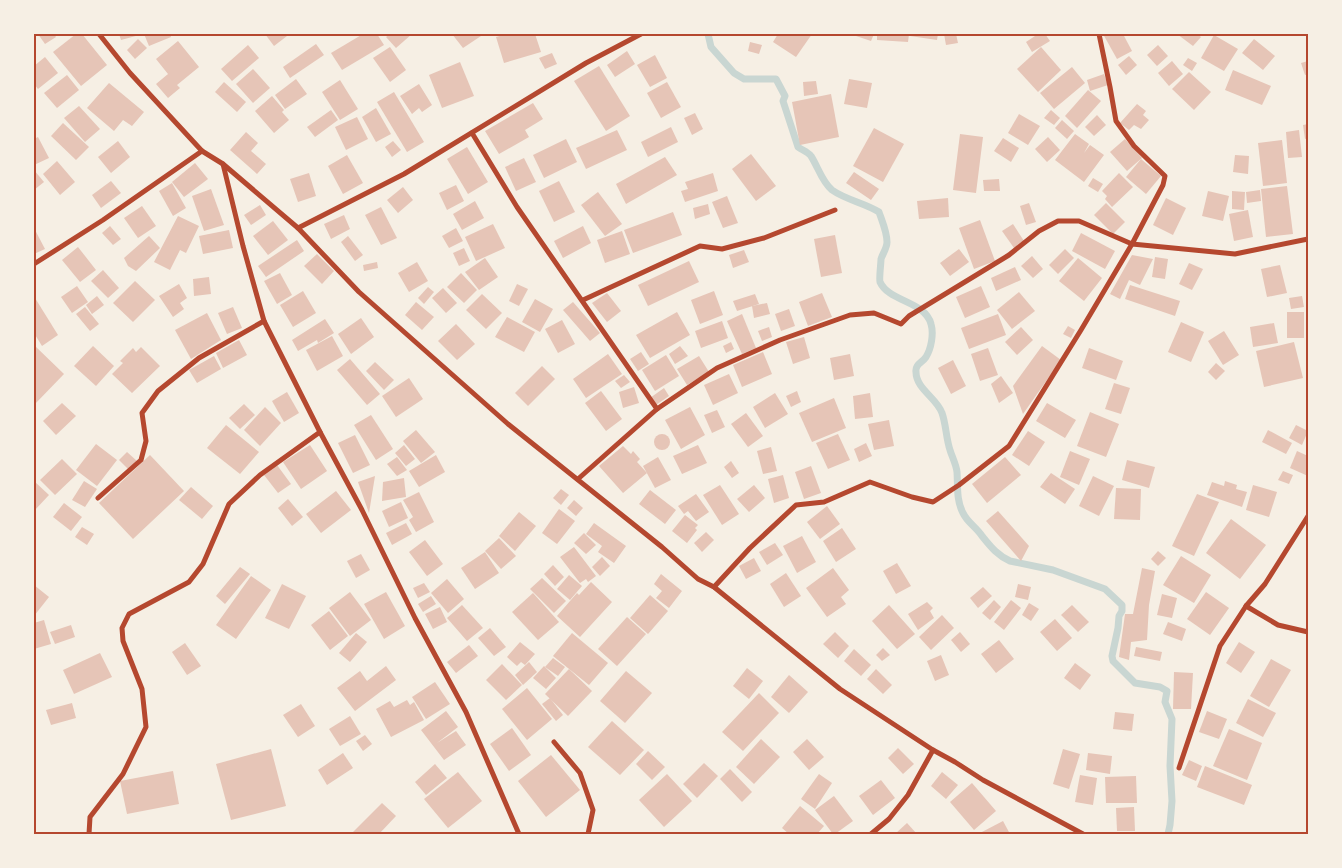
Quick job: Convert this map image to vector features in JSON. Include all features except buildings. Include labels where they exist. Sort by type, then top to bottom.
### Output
[{"type":"street","points":[[99,34],[130,73],[202,151],[223,164],[298,228],[367,299],[508,424],[662,547],[698,579],[714,587],[840,690],[982,780],[1083,834]]},
{"type":"street","points":[[298,228],[404,174],[586,63],[641,34]]},
{"type":"street","points":[[714,587],[750,548],[796,505],[824,502],[870,482],[912,497],[933,502],[959,485],[1009,446],[1132,244],[1159,193],[1165,176],[1134,146],[1116,121],[1099,34]]},
{"type":"street","points":[[472,133],[517,207],[583,300],[656,409]]},
{"type":"street","points":[[34,264],[104,220],[202,151]]},
{"type":"street","points":[[223,164],[264,321],[362,510],[415,618],[466,712],[520,834]]},
{"type":"street","points":[[583,300],[700,246],[722,249],[764,238],[835,210]]},
{"type":"street","points":[[578,479],[656,409],[717,368],[780,340],[850,315],[874,314],[901,324],[909,316],[1009,254],[1039,231],[1058,221],[1079,221],[1132,244],[1235,254],[1308,239]]},
{"type":"street","points":[[98,498],[140,460],[146,441],[142,414],[158,391],[199,358],[264,321]]},
{"type":"street","points":[[89,834],[90,817],[123,774],[146,727],[142,689],[123,641],[122,628],[129,614],[189,582],[203,564],[229,504],[260,475],[320,432]]},
{"type":"street","points":[[1179,768],[1220,646],[1246,606],[1265,584],[1308,516]]},
{"type":"street","points":[[1246,606],[1278,625],[1308,632]]},
{"type":"street","points":[[554,742],[580,773],[593,810],[588,834]]},
{"type":"street","points":[[871,834],[890,819],[908,794],[932,750]]},
{"type":"waterway","points":[[708,34],[711,47],[734,73],[744,79],[776,79],[785,96],[783,101],[798,147],[811,156],[829,187],[843,196],[879,212],[887,242],[881,259],[880,282],[891,294],[922,311],[931,324],[931,346],[928,354],[917,367],[917,378],[942,413],[956,469],[959,503],[967,519],[994,550],[1005,559],[1053,570],[1105,589],[1122,605],[1112,656],[1113,661],[1135,683],[1160,687],[1167,691],[1165,702],[1172,719],[1170,766],[1172,801],[1168,834]]}]
